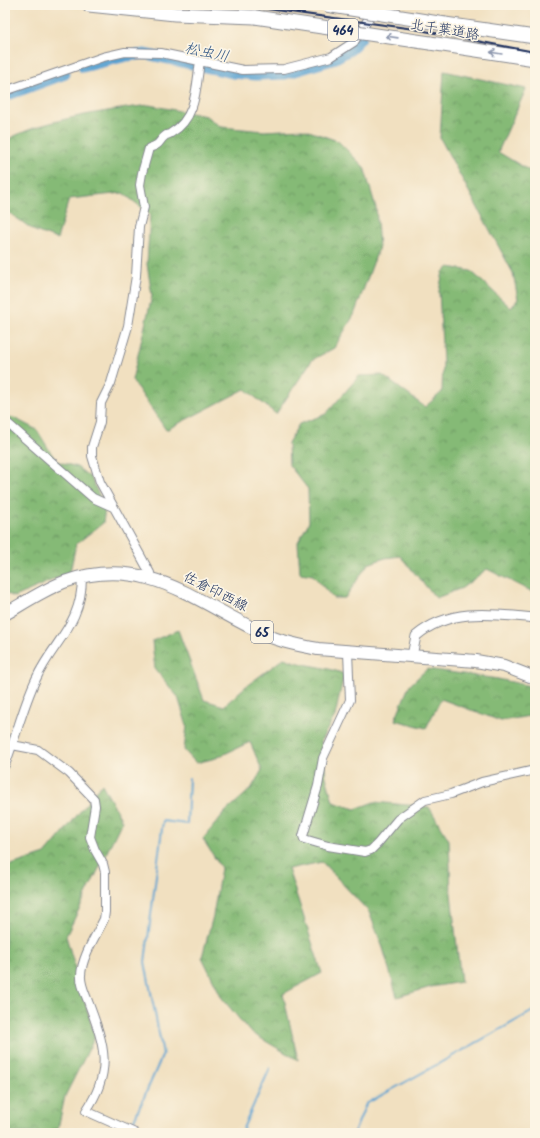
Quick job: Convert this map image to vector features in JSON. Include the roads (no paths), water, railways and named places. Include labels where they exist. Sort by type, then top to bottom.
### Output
[{"type":"highway","name":"北千葉道路","points":[[89,5],[175,14],[255,17]]},
{"type":"highway","name":"北千葉道路","points":[[176,5],[535,59]]},
{"type":"highway","name":"北千葉道路","points":[[326,5],[535,37]]},
{"type":"main road","name":"佐倉印西線","points":[[5,614],[44,591],[63,582],[82,577],[108,574],[150,578],[194,595],[272,637],[311,648],[476,661],[504,666],[535,678]]},
{"type":"street","points":[[5,91],[103,57],[125,52],[154,52],[243,70],[263,71],[284,69],[331,56],[354,42],[377,5]]},
{"type":"street","points":[[150,578],[150,573],[100,482],[92,456],[92,447],[100,422],[101,403],[111,383],[128,326],[136,276],[139,226],[144,208],[140,185],[142,173],[149,148],[160,143],[164,136],[172,133],[190,115],[200,61]]},
{"type":"street","points":[[5,421],[93,498],[113,507]]},
{"type":"street","points":[[5,765],[36,678],[75,617],[81,595],[82,577]]},
{"type":"street","points":[[412,656],[416,636],[436,624],[457,615],[490,613],[535,618]]},
{"type":"street","points":[[348,652],[350,700],[323,758],[316,792],[303,836],[304,839],[328,846],[365,852],[371,850],[378,843],[398,819],[425,800],[451,794],[482,782],[535,770]]},
{"type":"street","points":[[12,745],[38,750],[69,773],[94,799],[95,806],[90,837],[103,864],[105,872],[106,912],[85,958],[81,976],[101,1037],[105,1065],[98,1087],[86,1111],[135,1133]]},
{"type":"waterway","name":"松虫川","points":[[83,67],[127,56],[145,54],[232,73],[256,75],[285,74],[332,60],[350,50],[361,38]]},
{"type":"waterway","name":"松虫川","points":[[5,96],[65,74]]},
{"type":"waterway","points":[[130,1129],[163,1054],[145,962],[163,821],[187,824],[189,778]]},
{"type":"waterway","points":[[354,1133],[366,1104],[535,1010]]},
{"type":"waterway","points":[[241,1133],[270,1068]]},
{"type":"railway","points":[[239,5],[414,29],[535,52]]}]
